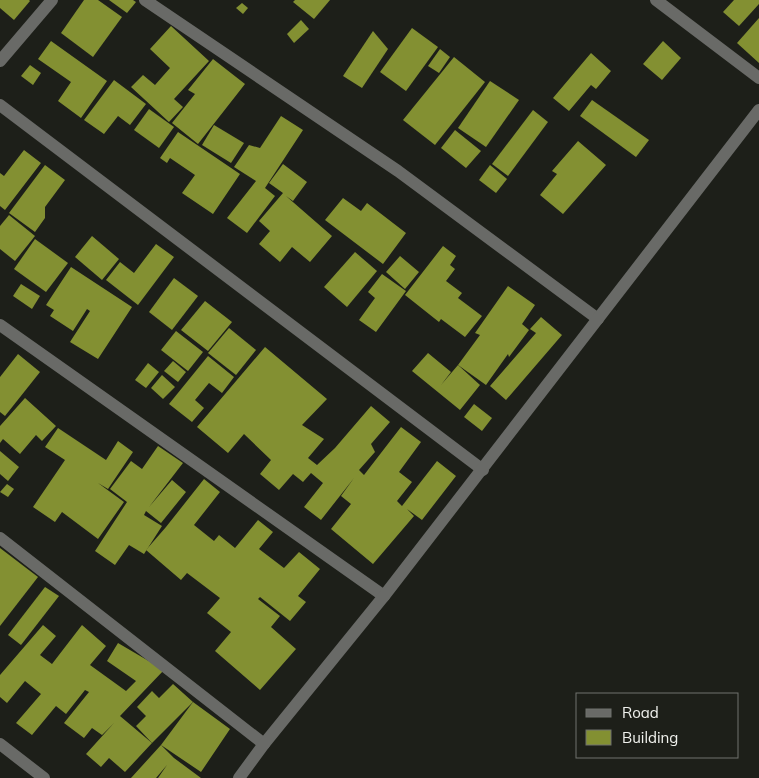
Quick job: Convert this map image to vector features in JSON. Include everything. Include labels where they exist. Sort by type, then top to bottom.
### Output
[{"type":"street","points":[[0,61],[52,0]]},
{"type":"street","points":[[145,0],[398,171],[598,319]]},
{"type":"street","points":[[656,0],[759,78]]},
{"type":"street","points":[[0,105],[483,470]]},
{"type":"street","points":[[239,778],[264,744],[483,470],[759,110]]},
{"type":"street","points":[[0,325],[384,596]]},
{"type":"street","points":[[0,538],[264,744]]},
{"type":"street","points":[[0,744],[44,778]]},
{"type":"building","points":[[0,0],[30,1],[14,20],[0,8]]},
{"type":"building","points":[[84,0],[98,0],[122,17],[93,57],[61,33]]},
{"type":"building","points":[[109,0],[133,0],[136,2],[127,13]]},
{"type":"building","points":[[295,0],[330,0],[314,19],[293,2]]},
{"type":"building","points":[[734,0],[759,0],[759,4],[739,26],[723,12]]},
{"type":"building","points":[[242,3],[248,8],[243,14],[236,8]]},
{"type":"building","points":[[759,18],[759,63],[737,43]]},
{"type":"building","points":[[301,20],[309,29],[294,43],[287,34]]},
{"type":"building","points":[[171,26],[209,61],[174,99],[183,107],[169,122],[131,87],[143,75],[155,85],[170,68],[150,49]]},
{"type":"building","points":[[412,28],[438,47],[406,91],[380,72]]},
{"type":"building","points":[[373,31],[388,49],[362,88],[343,76]]},
{"type":"building","points":[[51,41],[107,81],[81,118],[58,101],[71,82],[38,59]]},
{"type":"building","points":[[663,41],[681,58],[662,80],[643,64]]},
{"type":"building","points":[[440,49],[450,57],[439,73],[428,66]]},
{"type":"building","points":[[591,53],[611,71],[596,89],[591,85],[569,111],[553,98]]},
{"type":"building","points":[[454,57],[485,82],[435,145],[403,120]]},
{"type":"building","points":[[213,59],[245,84],[198,144],[172,123],[195,94],[188,90]]},
{"type":"building","points":[[30,65],[41,73],[33,85],[21,76]]},
{"type":"building","points":[[114,80],[146,104],[130,125],[118,116],[104,134],[84,120]]},
{"type":"building","points":[[490,81],[519,100],[486,147],[458,128]]},
{"type":"building","points":[[592,100],[649,140],[636,157],[580,116]]},
{"type":"building","points":[[149,109],[174,127],[159,148],[134,130]]},
{"type":"building","points":[[533,110],[548,122],[508,176],[492,164]]},
{"type":"building","points":[[281,116],[303,130],[265,188],[275,196],[247,233],[227,218],[256,181],[234,167],[249,145],[260,148]]},
{"type":"building","points":[[214,125],[244,143],[231,163],[202,145]]},
{"type":"building","points":[[455,130],[481,151],[466,168],[441,148]]},
{"type":"building","points":[[178,132],[240,174],[213,214],[182,193],[195,175],[170,158],[167,163],[160,158]]},
{"type":"building","points":[[578,141],[606,165],[563,214],[540,195],[557,174],[552,171]]},
{"type":"building","points":[[24,150],[41,163],[5,210],[0,206],[0,173],[4,176]]},
{"type":"building","points":[[283,164],[307,182],[293,201],[286,196],[332,236],[310,262],[292,247],[280,262],[259,244],[270,231],[259,221],[283,193],[269,183]]},
{"type":"building","points":[[45,165],[65,180],[45,207],[45,218],[35,232],[9,213]]},
{"type":"building","points":[[490,165],[507,179],[496,193],[479,180]]},
{"type":"building","points":[[343,198],[361,211],[367,203],[406,233],[383,264],[325,220]]},
{"type":"building","points":[[9,215],[35,236],[15,261],[0,249],[0,226]]},
{"type":"building","points":[[92,236],[119,259],[102,280],[75,257]]},
{"type":"building","points":[[35,239],[68,263],[46,292],[14,269]]},
{"type":"building","points":[[156,244],[174,257],[138,305],[106,280],[120,262],[134,273]]},
{"type":"building","points":[[443,246],[456,256],[450,265],[455,269],[446,281],[462,293],[458,298],[482,316],[465,337],[441,319],[439,322],[405,295]]},
{"type":"building","points":[[355,252],[377,271],[347,307],[324,287]]},
{"type":"building","points":[[400,256],[419,272],[405,289],[386,272]]},
{"type":"building","points":[[71,267],[132,307],[98,359],[70,342],[90,311],[87,309],[73,331],[50,316],[54,310],[46,305]]},
{"type":"building","points":[[382,274],[406,291],[376,332],[359,320],[375,298],[368,292]]},
{"type":"building","points":[[174,278],[198,296],[172,330],[149,312]]},
{"type":"building","points":[[21,284],[40,296],[32,309],[13,296]]},
{"type":"building","points":[[508,286],[535,305],[522,324],[529,330],[509,357],[508,354],[486,385],[458,365],[480,335],[475,333]]},
{"type":"building","points":[[205,301],[232,322],[208,351],[181,330]]},
{"type":"building","points":[[541,317],[562,335],[506,400],[490,386],[536,333],[530,329]]},
{"type":"building","points":[[229,328],[256,350],[236,375],[208,353]]},
{"type":"building","points":[[176,331],[203,352],[188,371],[161,350]]},
{"type":"building","points":[[265,347],[327,399],[302,425],[324,439],[308,458],[317,465],[335,448],[371,406],[390,422],[371,444],[375,452],[359,470],[364,475],[401,427],[421,442],[399,472],[412,482],[397,501],[402,506],[437,461],[456,476],[422,520],[407,509],[414,516],[373,564],[331,529],[351,504],[341,496],[354,478],[321,520],[304,507],[323,483],[311,473],[303,482],[293,474],[279,490],[260,474],[271,460],[244,434],[228,453],[197,427]]},
{"type":"building","points":[[428,353],[451,372],[441,385],[458,365],[480,385],[460,410],[412,371]]},
{"type":"building","points":[[18,354],[40,372],[5,416],[0,412],[0,377]]},
{"type":"building","points":[[208,356],[234,377],[222,393],[209,383],[195,400],[204,408],[192,422],[169,404]]},
{"type":"building","points":[[173,361],[186,372],[178,382],[164,371]]},
{"type":"building","points":[[148,363],[159,372],[146,388],[135,380]]},
{"type":"building","points":[[162,375],[175,387],[163,399],[151,388]]},
{"type":"building","points":[[25,398],[56,426],[42,441],[36,435],[20,454],[3,439],[0,443],[0,426]]},
{"type":"building","points":[[474,404],[492,418],[482,431],[464,417]]},
{"type":"building","points":[[58,428],[106,460],[118,441],[133,452],[108,489],[98,483],[124,502],[98,539],[62,512],[55,522],[33,507],[65,460],[45,447]]},
{"type":"building","points":[[158,446],[183,463],[149,507],[172,480],[186,492],[161,523],[146,511],[144,515],[162,526],[144,554],[129,545],[115,565],[95,551],[127,502],[110,489],[131,461],[142,469]]},
{"type":"building","points":[[0,451],[19,467],[8,481],[0,474]]},
{"type":"building","points":[[204,479],[220,492],[194,525],[214,541],[219,535],[235,548],[258,520],[273,532],[259,549],[284,568],[299,552],[320,569],[298,596],[306,602],[290,621],[260,597],[258,599],[280,616],[271,627],[296,649],[260,690],[215,651],[231,632],[207,613],[220,598],[187,573],[181,580],[146,550]]},
{"type":"building","points":[[7,484],[14,489],[8,497],[0,492]]},
{"type":"building","points":[[0,548],[38,577],[0,626]]},
{"type":"building","points":[[45,587],[59,596],[21,645],[8,635]]},
{"type":"building","points":[[43,625],[56,636],[40,655],[52,664],[82,625],[106,646],[90,665],[126,691],[136,681],[107,661],[118,643],[164,670],[120,716],[152,743],[125,772],[109,758],[101,767],[86,754],[114,723],[102,735],[92,728],[84,738],[64,723],[89,692],[85,690],[66,714],[56,706],[32,735],[16,723],[41,694],[25,681],[7,703],[0,697],[0,675]]},
{"type":"building","points":[[173,684],[193,702],[152,743],[136,726],[146,716],[137,707],[152,691],[159,698]]},
{"type":"building","points":[[193,702],[230,729],[201,772],[161,745]]},
{"type":"building","points":[[161,745],[174,758],[201,778],[158,778],[167,765],[156,778],[131,778]]}]
